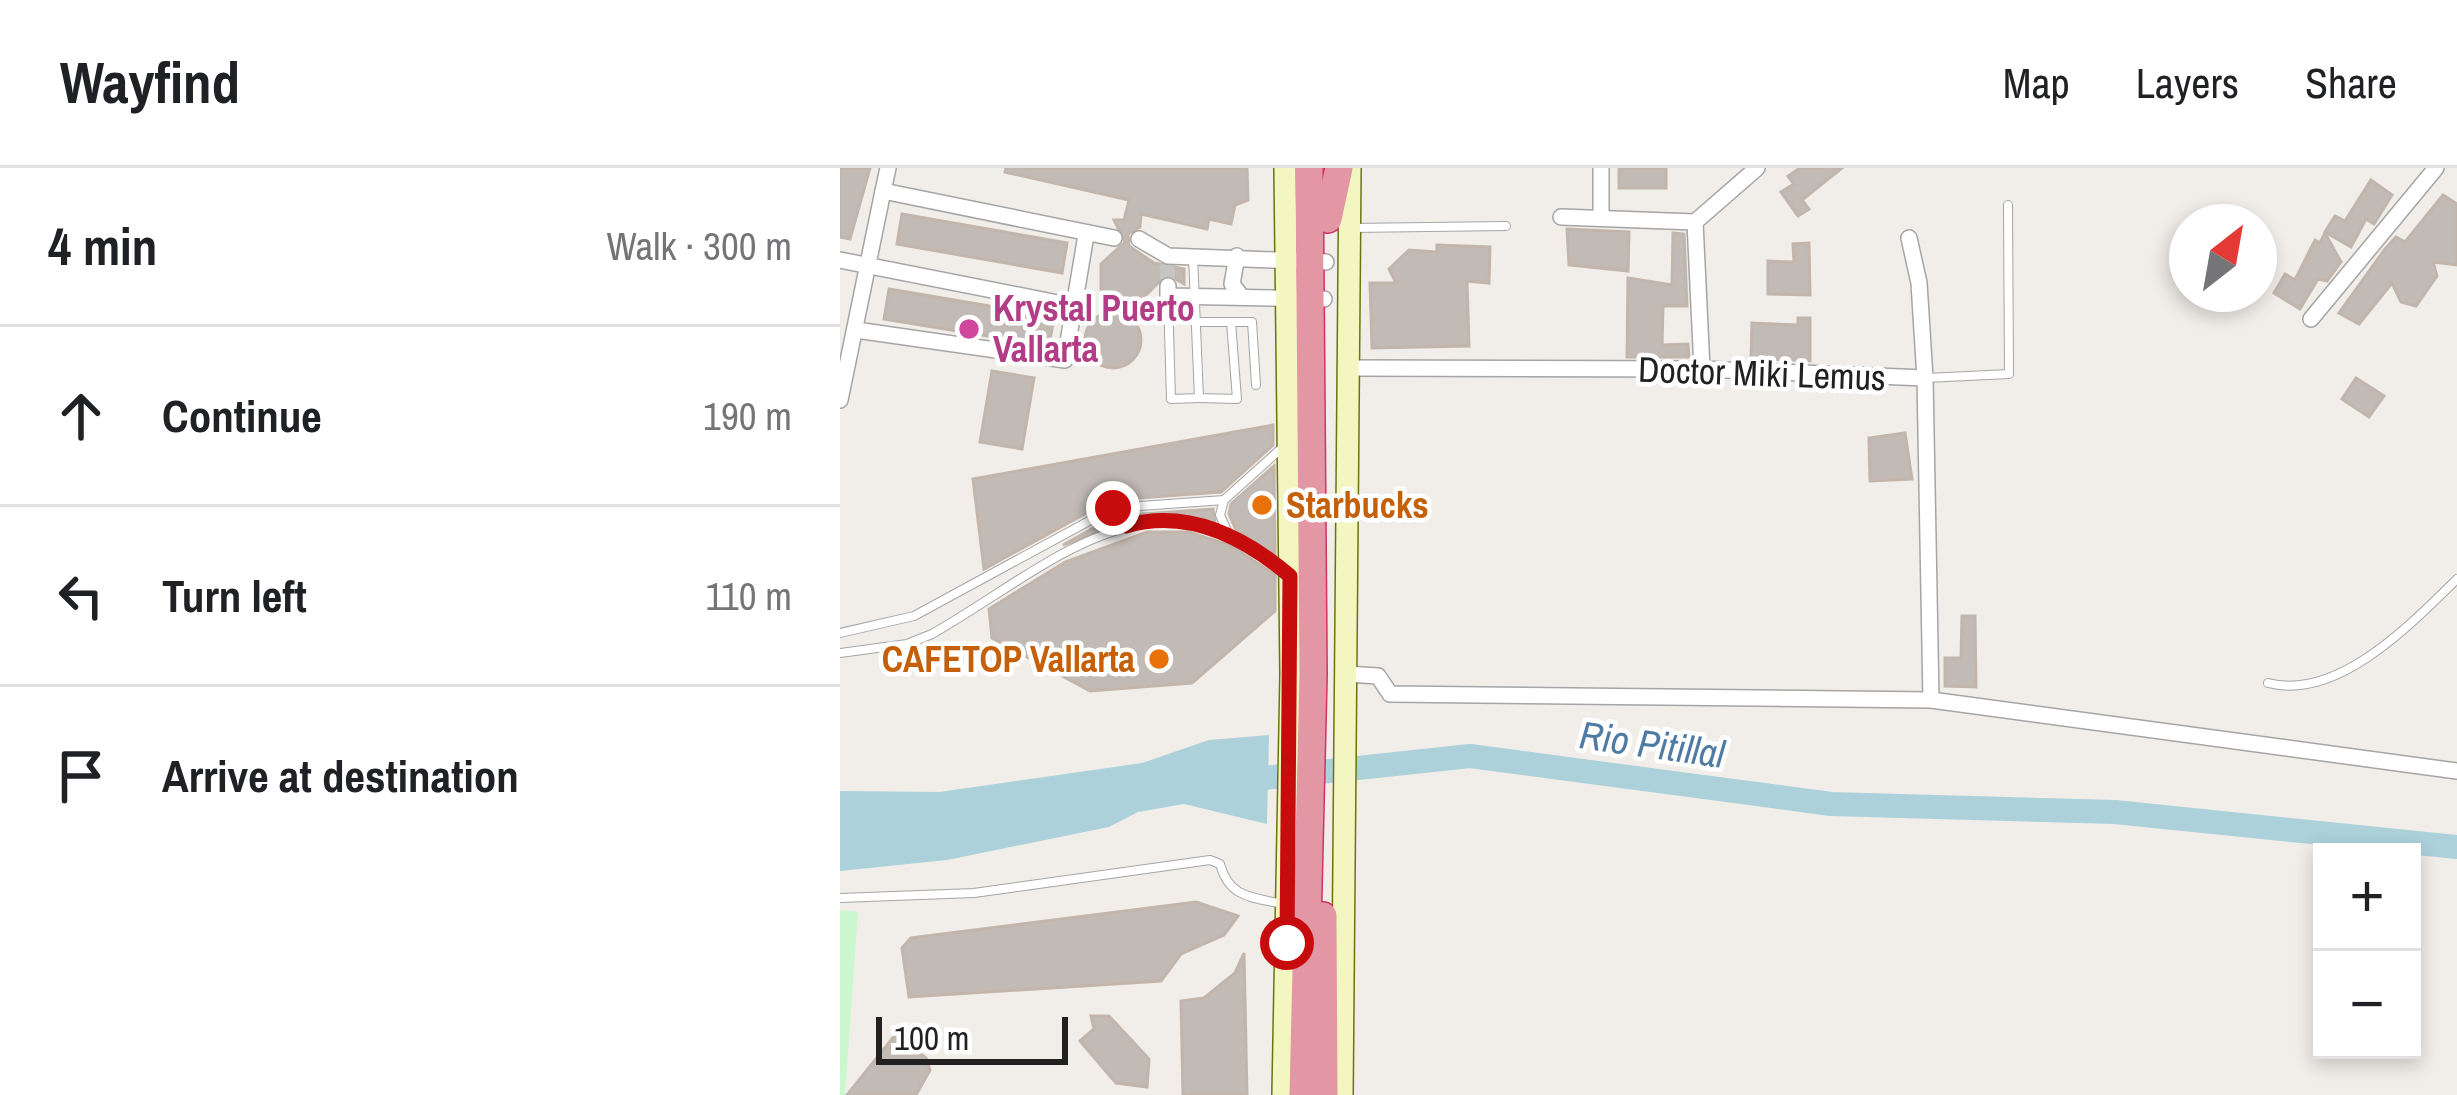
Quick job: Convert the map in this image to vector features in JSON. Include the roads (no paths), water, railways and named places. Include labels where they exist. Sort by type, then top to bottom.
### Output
[{"type":"highway","points":[[1303,1095],[1309,894],[1325,675],[1305,298],[1309,168]]},
{"type":"highway","points":[[1328,168],[1339,223]]},
{"type":"highway","points":[[1306,261],[1339,223],[1339,168]]},
{"type":"highway","points":[[1309,894],[1324,1095]]},
{"type":"main road","points":[[1286,168],[1306,261],[1285,446],[1290,576],[1325,675]]},
{"type":"main road","points":[[1283,1095],[1309,894],[1349,368],[1339,223],[1350,168]]},
{"type":"main road","points":[[1309,894],[1342,1095]]},
{"type":"street","points":[[840,395],[872,266],[888,168]]},
{"type":"street","points":[[1601,168],[1601,218]]},
{"type":"street","points":[[1562,217],[1695,222],[1757,168]]},
{"type":"street","points":[[2311,319],[2434,169]]},
{"type":"street","points":[[883,191],[1086,236],[1114,238]]},
{"type":"street","points":[[1695,222],[1702,369]]},
{"type":"street","points":[[856,330],[1065,360],[1086,236]]},
{"type":"street","points":[[1909,238],[1919,283],[1925,378]]},
{"type":"street","points":[[1139,239],[1168,260],[1193,254],[1306,261]]},
{"type":"street","points":[[1237,256],[1232,284],[1240,296]]},
{"type":"street","points":[[840,260],[1073,306]]},
{"type":"street","points":[[1168,291],[1305,298]]},
{"type":"street","name":"Doctor Miki Lemus","points":[[1349,368],[1702,369],[1925,378],[1931,700]]},
{"type":"street","points":[[1325,675],[1378,676],[1390,694],[1931,700],[2457,771]]},
{"type":"lane","points":[[1925,378],[2009,374],[2008,205]]},
{"type":"lane","points":[[1339,223],[1506,226]]},
{"type":"lane","points":[[1193,254],[1199,398]]},
{"type":"lane","points":[[1168,291],[1171,399],[1237,398],[1231,322]]},
{"type":"lane","points":[[1194,322],[1252,322],[1256,386]]},
{"type":"lane","points":[[1228,533],[1220,515],[1224,500],[1285,446]]},
{"type":"lane","points":[[840,633],[914,616],[1067,530],[1120,507],[1224,500]]},
{"type":"lane","points":[[1120,507],[1126,526]]},
{"type":"lane","points":[[840,653],[907,644],[977,608],[1075,544],[1126,526],[1177,523],[1228,533],[1290,576]]},
{"type":"lane","points":[[1067,530],[1075,544]]},
{"type":"lane","points":[[1016,560],[1023,578]]},
{"type":"lane","points":[[2268,683],[2282,686],[2346,674],[2457,579]]},
{"type":"lane","points":[[964,590],[977,608]]},
{"type":"lane","points":[[840,898],[974,893],[1210,860],[1220,864],[1225,884],[1237,894],[1309,894]]},
{"type":"water","points":[[1269,735],[1267,824],[1184,804],[1138,812],[1109,827],[947,860],[840,871],[840,791],[939,792],[1142,763],[1209,740]]},
{"type":"waterway","name":"Rio Pitillal","points":[[1236,781],[1470,756],[1831,804],[2115,812],[2457,847]]},
{"type":"tunnel","points":[[1167,264],[1168,286]]},
{"type":"place","name":"Krystal Puerto Vallarta","points":[[969,329]]},
{"type":"place","name":"Starbucks","points":[[1262,505]]},
{"type":"place","name":"CAFETOP Vallarta","points":[[1159,659]]}]
